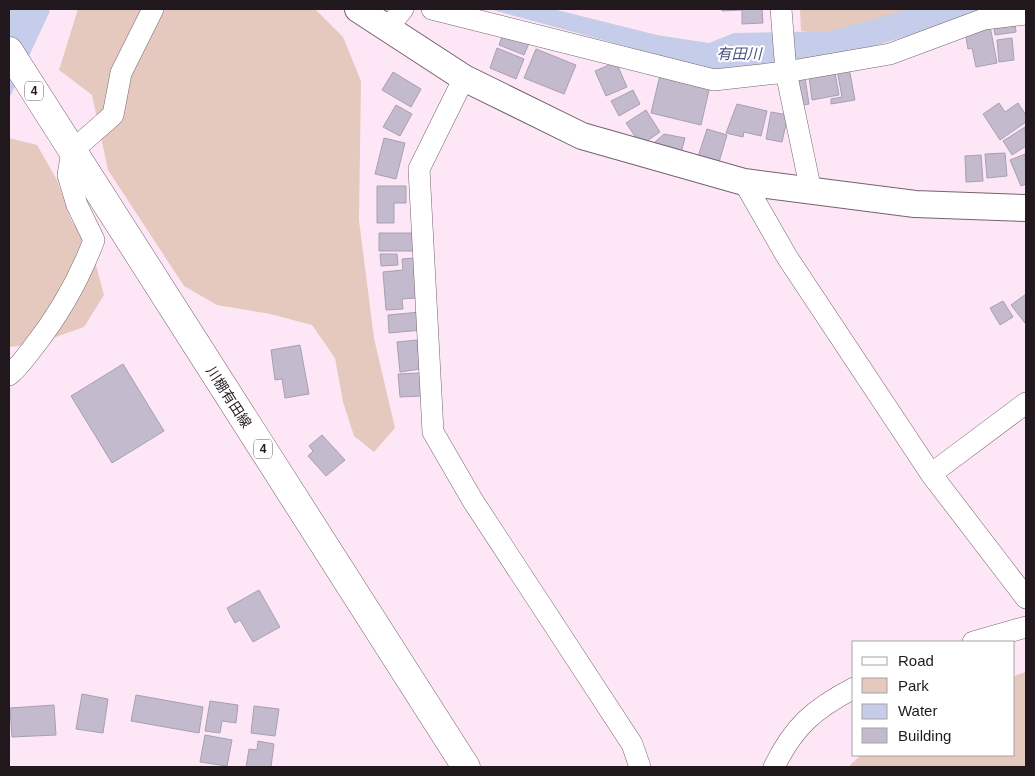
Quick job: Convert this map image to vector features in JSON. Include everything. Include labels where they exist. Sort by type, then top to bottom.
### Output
[{"type":"main road","name":"川棚有田線","points":[[9,51],[466,767]]},
{"type":"street","points":[[9,375],[16,370],[47,330],[79,278],[94,240],[77,204],[68,175],[66,141],[114,115],[121,73],[153,9]]},
{"type":"street","points":[[358,9],[464,78],[582,136],[744,182],[915,204],[1026,208]]},
{"type":"street","points":[[387,29],[403,9]]},
{"type":"street","points":[[432,9],[714,80],[786,72],[890,54],[984,19],[1026,14]]},
{"type":"street","points":[[781,17],[786,72],[811,191]]},
{"type":"street","points":[[464,78],[419,169],[433,432],[473,501],[632,744],[640,767]]},
{"type":"street","points":[[744,182],[787,257],[931,474],[1026,598]]},
{"type":"street","points":[[931,474],[1026,403]]},
{"type":"street","points":[[977,641],[1026,627]]},
{"type":"street","points":[[774,767],[796,728],[823,704],[852,689]]},
{"type":"green space","points":[[78,9],[315,9],[343,37],[361,81],[359,220],[374,338],[395,428],[374,452],[354,436],[343,402],[335,358],[312,325],[270,314],[217,305],[184,286],[108,170],[92,95],[59,70]]},
{"type":"green space","points":[[931,9],[837,35],[801,31],[800,10]]},
{"type":"green space","points":[[9,138],[37,145],[57,180],[70,218],[94,258],[104,295],[84,327],[36,344],[9,347]]},
{"type":"green space","points":[[1026,672],[1026,767],[848,767],[860,756],[1015,756],[1015,676]]},
{"type":"water","points":[[9,9],[47,9],[50,11],[9,99]]},
{"type":"water","name":"有田川","points":[[489,9],[553,9],[657,35],[709,43],[734,33],[831,31],[909,9],[982,9],[957,21],[821,62],[728,74]]},
{"type":"building","points":[[722,9],[762,9],[763,23],[742,24],[742,10],[722,11]]},
{"type":"building","points":[[1014,17],[1016,32],[995,35],[993,21]]},
{"type":"building","points":[[990,26],[997,63],[976,67],[972,48],[968,49],[965,31]]},
{"type":"building","points":[[504,31],[530,41],[524,55],[499,45]]},
{"type":"building","points":[[1012,38],[1014,60],[999,62],[997,40]]},
{"type":"building","points":[[497,48],[524,59],[516,79],[490,68]]},
{"type":"building","points":[[536,49],[576,65],[564,94],[524,78]]},
{"type":"building","points":[[616,62],[627,87],[606,96],[595,71]]},
{"type":"building","points":[[849,68],[855,100],[831,104],[831,99],[842,97],[837,70]]},
{"type":"building","points":[[393,72],[421,89],[411,107],[382,90]]},
{"type":"building","points":[[835,73],[839,95],[812,100],[809,77]]},
{"type":"building","points":[[660,75],[710,86],[701,125],[651,113]]},
{"type":"building","points":[[805,78],[809,104],[798,106],[793,80]]},
{"type":"building","points":[[633,90],[640,104],[619,116],[611,101]]},
{"type":"building","points":[[999,103],[1005,112],[1018,103],[1026,115],[1026,122],[1000,140],[983,114]]},
{"type":"building","points":[[737,104],[767,111],[761,136],[744,132],[743,137],[726,133]]},
{"type":"building","points":[[396,105],[412,114],[400,136],[383,127]]},
{"type":"building","points":[[646,110],[660,132],[641,145],[626,123]]},
{"type":"building","points":[[771,112],[788,115],[782,142],[766,139]]},
{"type":"building","points":[[1025,127],[1026,146],[1012,155],[1003,141]]},
{"type":"building","points":[[707,129],[727,135],[717,169],[696,163]]},
{"type":"building","points":[[664,134],[685,138],[679,160],[646,150]]},
{"type":"building","points":[[384,138],[405,143],[396,179],[375,174]]},
{"type":"building","points":[[1005,153],[1007,176],[987,178],[985,154]]},
{"type":"building","points":[[1025,154],[1026,184],[1021,186],[1010,160]]},
{"type":"building","points":[[981,155],[983,181],[966,182],[965,156]]},
{"type":"building","points":[[377,186],[406,186],[406,203],[394,203],[394,223],[377,223]]},
{"type":"building","points":[[379,233],[413,233],[413,251],[379,251]]},
{"type":"building","points":[[380,254],[397,254],[398,265],[381,266]]},
{"type":"building","points":[[414,258],[416,298],[402,299],[403,309],[386,310],[383,272],[403,270],[402,259]]},
{"type":"building","points":[[1026,294],[1026,322],[1025,323],[1011,305]]},
{"type":"building","points":[[1003,301],[1013,317],[1000,325],[990,308]]},
{"type":"building","points":[[420,312],[422,330],[389,333],[388,315]]},
{"type":"building","points":[[417,340],[420,369],[400,372],[397,342]]},
{"type":"building","points":[[300,345],[309,394],[285,398],[282,379],[275,380],[271,350]]},
{"type":"building","points":[[123,364],[164,431],[112,463],[71,396]]},
{"type":"building","points":[[420,373],[422,396],[400,397],[398,374]]},
{"type":"building","points":[[322,435],[345,460],[326,476],[308,456],[313,451],[309,446]]},
{"type":"building","points":[[259,590],[280,627],[253,642],[240,620],[235,623],[227,608]]},
{"type":"building","points":[[82,694],[108,699],[103,733],[76,729]]},
{"type":"building","points":[[136,695],[203,707],[199,733],[131,721]]},
{"type":"building","points":[[210,701],[238,705],[236,723],[222,721],[220,733],[205,731]]},
{"type":"building","points":[[54,705],[56,735],[12,737],[10,708]]},
{"type":"building","points":[[254,706],[279,709],[275,736],[251,733]]},
{"type":"building","points":[[205,735],[232,740],[227,766],[200,762]]},
{"type":"building","points":[[258,741],[274,744],[271,767],[246,767],[249,749],[257,750]]}]
